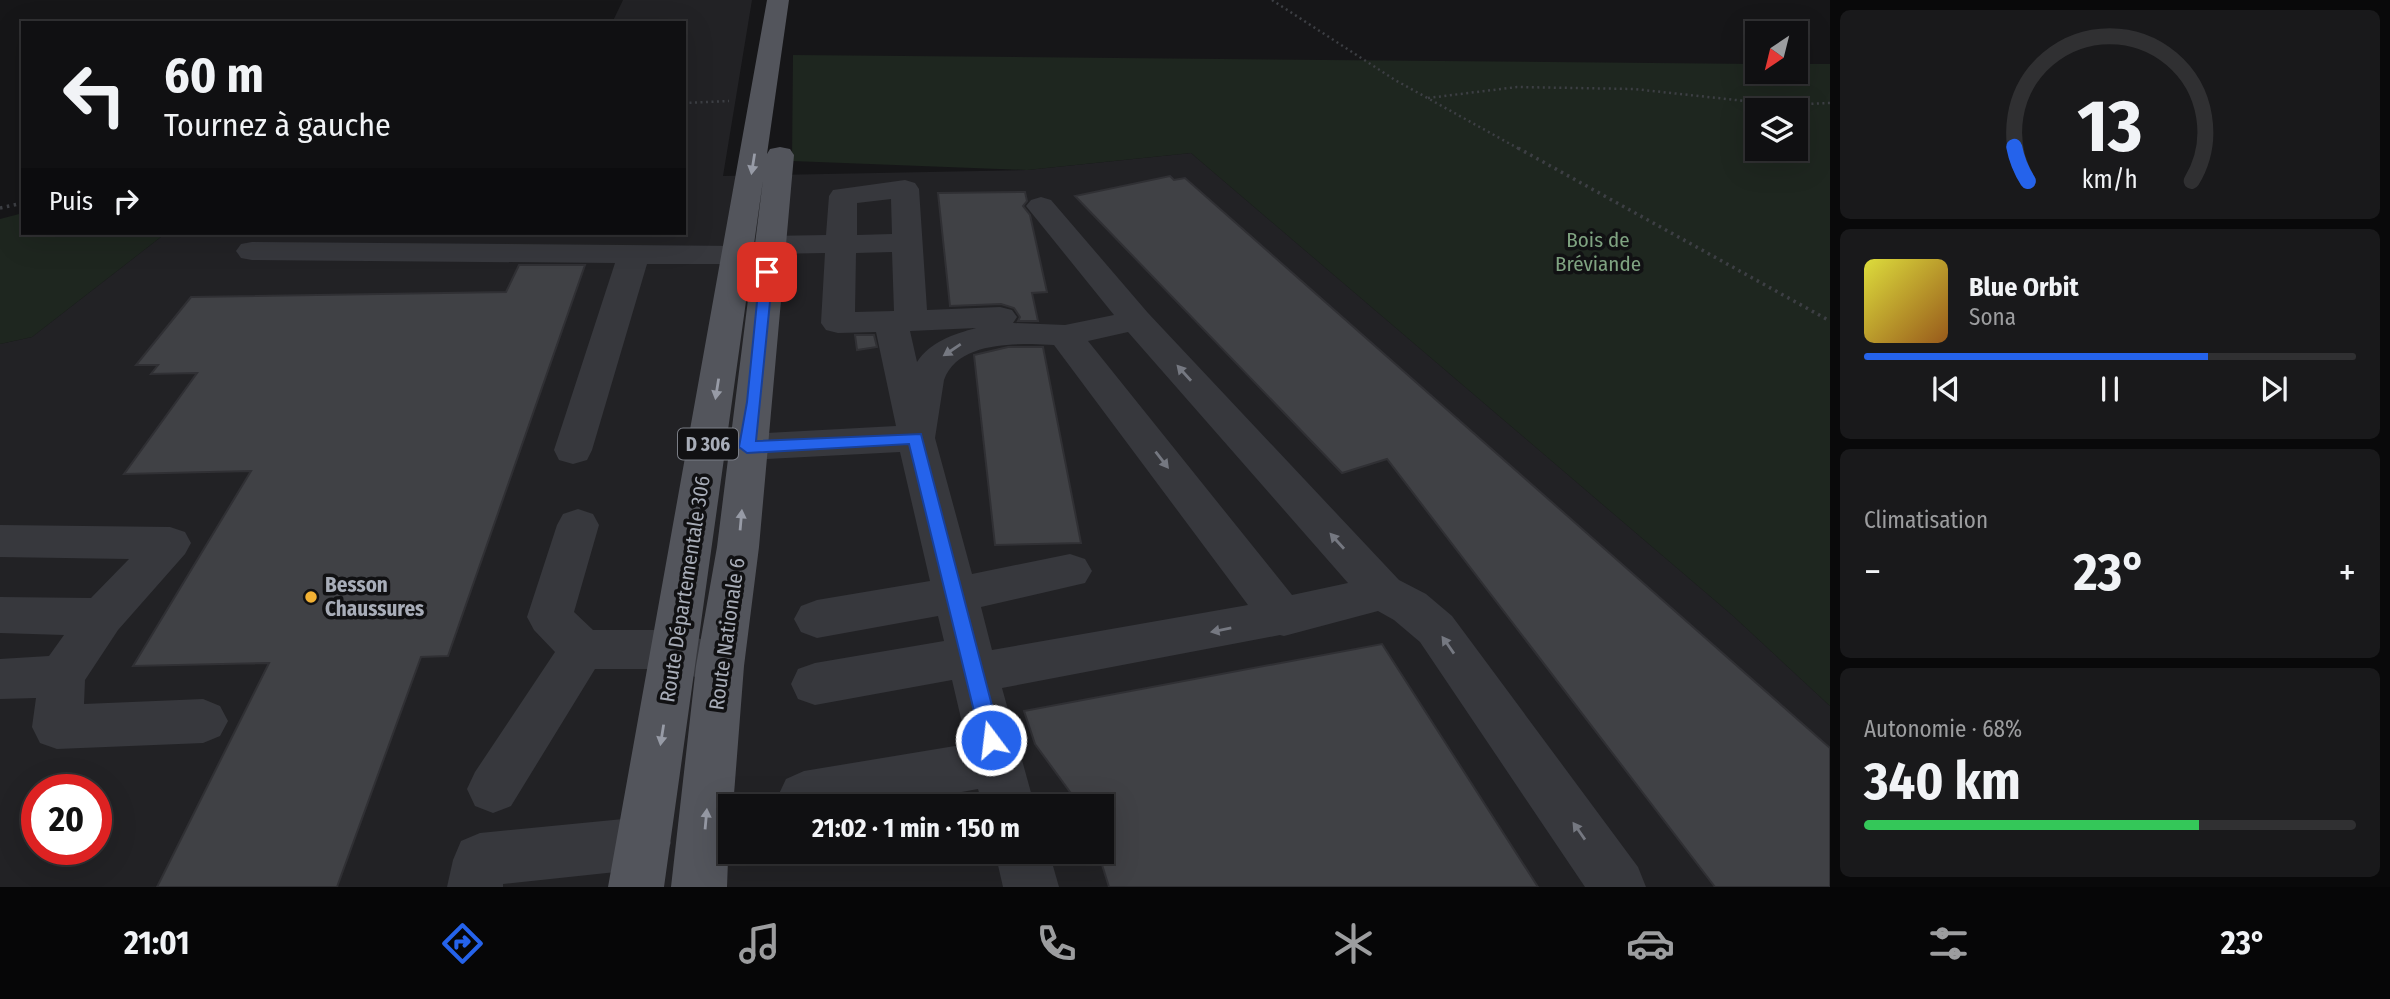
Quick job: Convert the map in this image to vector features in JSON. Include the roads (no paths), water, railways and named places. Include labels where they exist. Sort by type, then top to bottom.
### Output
[{"type":"main road","name":"Route Départementale 306","points":[[757,381],[754,250],[764,99],[778,0]]},
{"type":"main road","name":"Route Départementale 306","points":[[640,865],[675,649],[754,250],[797,0]]},
{"type":"main road","name":"Route Nationale 6","points":[[699,887],[720,666],[738,547],[747,447],[757,381]]},
{"type":"street","points":[[837,794],[1003,784],[970,665],[916,438],[901,321],[908,243],[905,189],[843,195],[838,323],[901,321],[1007,317]]},
{"type":"street","points":[[1041,206],[1136,320],[1384,592],[1410,607],[1436,629],[1618,887]]},
{"type":"street","points":[[253,251],[617,247],[754,250],[908,243]]},
{"type":"street","points":[[573,450],[617,247]]},
{"type":"street","points":[[916,438],[932,366],[954,346],[978,338],[1037,332],[1065,336],[1136,320]]},
{"type":"street","points":[[1065,336],[1284,618]]},
{"type":"street","points":[[747,447],[916,438]]},
{"type":"street","points":[[578,525],[550,617],[582,650],[675,649],[720,666]]},
{"type":"street","points":[[0,541],[170,543],[102,617],[62,676],[57,727],[202,721]]},
{"type":"street","points":[[817,619],[955,595],[1069,571]]},
{"type":"street","points":[[815,684],[1161,642],[1284,618],[1384,592]]},
{"type":"street","points":[[0,615],[102,617]]},
{"type":"street","points":[[493,789],[582,650]]},
{"type":"street","points":[[0,679],[62,676]]},
{"type":"street","points":[[475,887],[480,860],[640,865]]},
{"type":"place","name":"Besson Chaussures","points":[[311,597]]},
{"type":"park label","name":"Bois de Bréviande","points":[[1598,252]]}]
